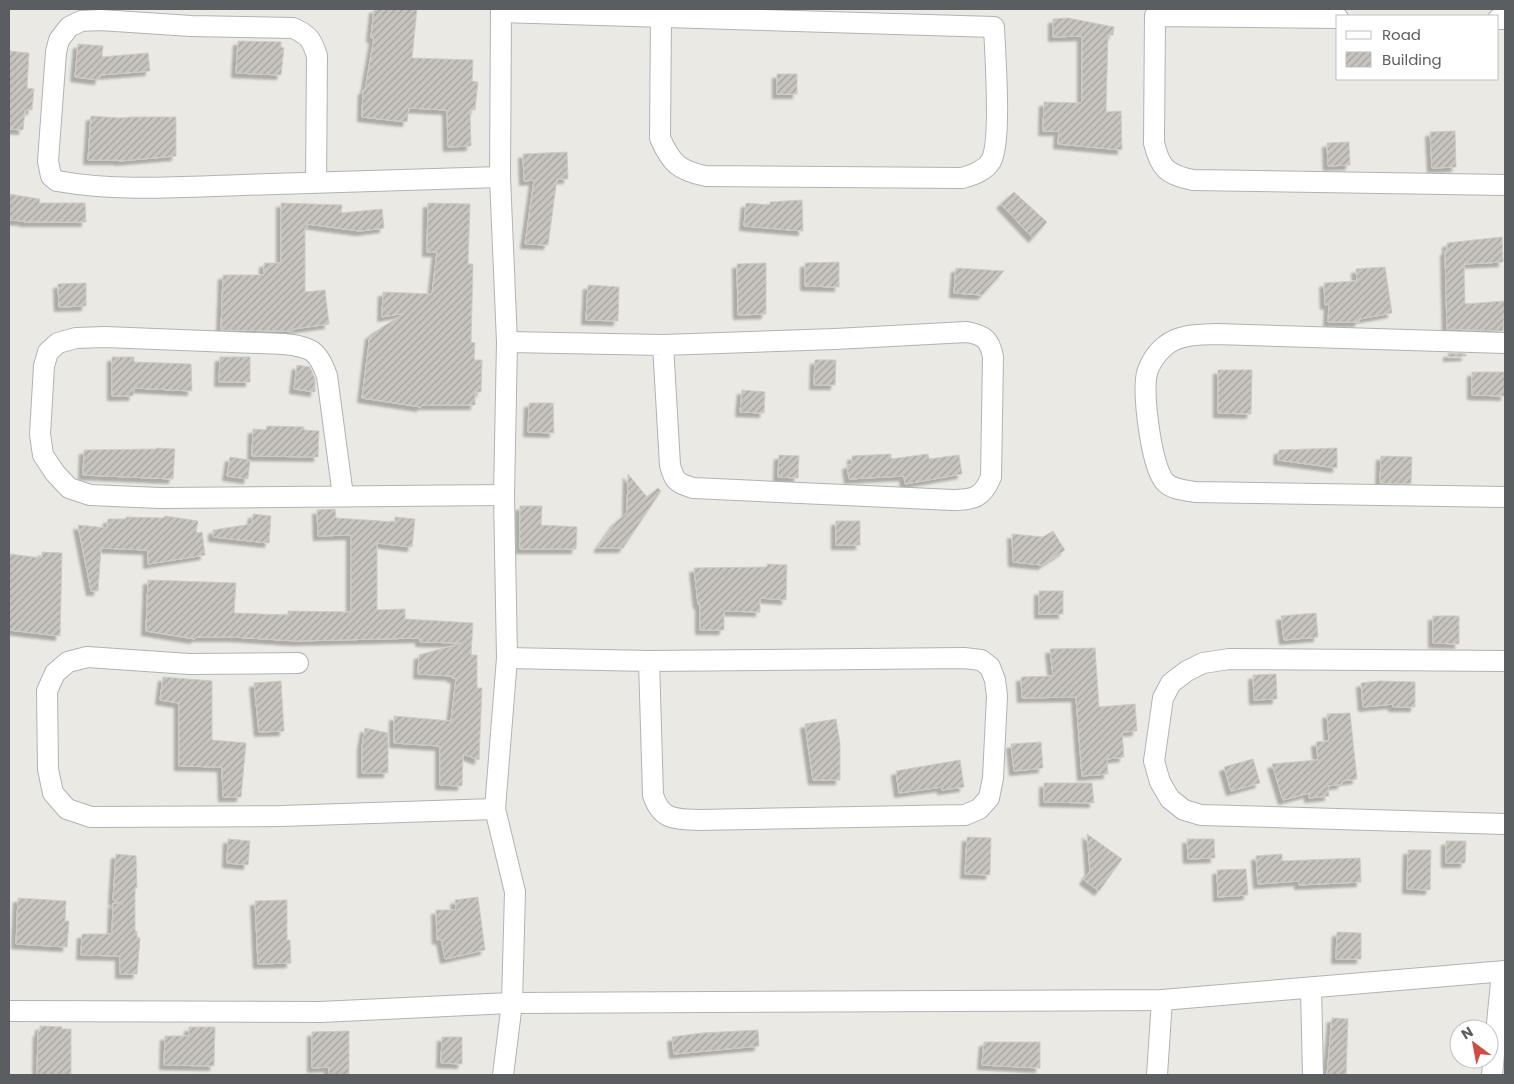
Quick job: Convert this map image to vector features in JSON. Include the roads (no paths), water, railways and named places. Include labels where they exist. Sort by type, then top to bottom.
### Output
[{"type":"street","points":[[503,1075],[512,1004],[515,892],[495,808],[507,658],[504,495],[507,342],[500,177],[501,10],[660,17],[994,27],[997,96],[996,150],[990,162],[978,173],[962,178],[706,176],[689,173],[676,166],[660,138],[660,17]]},
{"type":"street","points":[[1336,18],[1155,16],[1154,143],[1164,169],[1177,177],[1193,180],[1505,185]]},
{"type":"street","points":[[316,183],[317,56],[313,44],[306,34],[293,28],[191,26],[100,20],[81,21],[69,27],[59,40],[56,52],[48,160],[51,176],[57,182],[113,188],[316,183],[500,177]]},
{"type":"street","points":[[507,342],[663,345],[966,332],[977,334],[991,346],[993,357],[991,477],[987,488],[980,495],[969,500],[953,500],[693,488],[683,485],[677,482],[673,476],[670,465],[663,345]]},
{"type":"street","points":[[1505,343],[1216,334],[1183,336],[1166,345],[1154,358],[1146,377],[1152,454],[1158,472],[1175,489],[1195,492],[1505,497]]},
{"type":"street","points":[[343,496],[327,376],[321,360],[312,351],[301,346],[284,344],[104,337],[76,338],[58,343],[48,352],[44,366],[40,434],[43,455],[55,473],[69,488],[90,496],[160,498],[504,495]]},
{"type":"street","points":[[298,662],[189,664],[87,658],[68,662],[55,673],[47,691],[48,769],[52,793],[67,809],[91,817],[281,816],[495,808]]},
{"type":"street","points":[[507,658],[649,660],[964,658],[981,660],[990,667],[995,680],[997,696],[993,778],[989,798],[979,808],[965,815],[698,820],[678,819],[667,816],[656,806],[653,795],[649,660]]},
{"type":"street","points":[[1505,661],[1229,660],[1203,663],[1187,671],[1171,683],[1163,698],[1154,761],[1160,782],[1170,799],[1184,810],[1201,815],[1505,824]]},
{"type":"street","points":[[9,1011],[320,1012],[512,1004],[1162,1000],[1504,972],[1492,1075]]},
{"type":"street","points":[[1310,988],[1313,1075]]},
{"type":"street","points":[[1157,1075],[1162,1000]]}]
